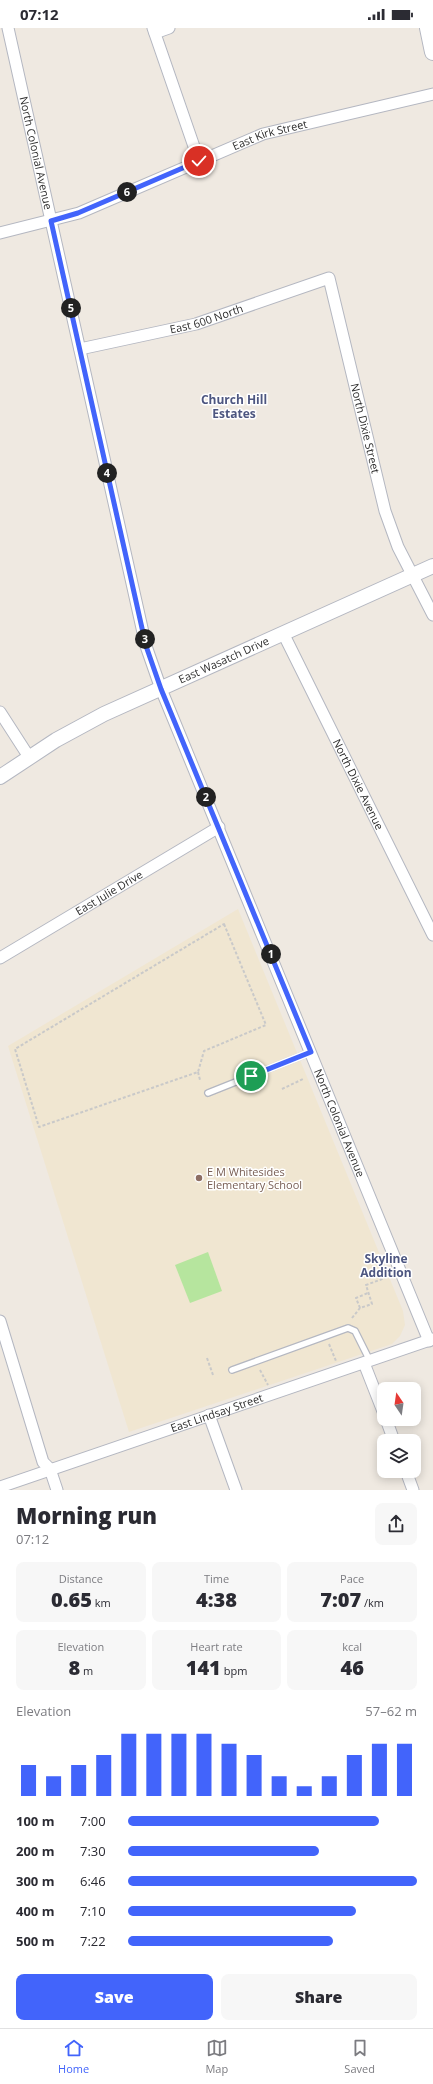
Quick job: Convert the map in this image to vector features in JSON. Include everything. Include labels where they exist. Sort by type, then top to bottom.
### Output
[{"type":"main road","points":[[428,28],[433,52]]},
{"type":"street","name":"North Colonial Avenue","points":[[8,28],[146,646],[161,689],[431,1340]]},
{"type":"street","points":[[169,28],[154,31],[199,161]]},
{"type":"street","name":"East Kirk Street","points":[[0,232],[51,221],[83,212],[268,132],[433,94]]},
{"type":"street","name":"East 600 North","points":[[80,349],[196,324],[329,278]]},
{"type":"street","name":"North Dixie Street","points":[[329,278],[385,510],[398,547],[433,615]]},
{"type":"street","name":"East Wasatch Drive","points":[[0,776],[95,718],[433,566]]},
{"type":"street","name":"North Dixie Avenue","points":[[284,633],[433,935]]},
{"type":"street","points":[[0,712],[29,757]]},
{"type":"street","name":"East Julie Drive","points":[[0,958],[218,827]]},
{"type":"street","points":[[0,1321],[43,1462],[50,1469],[57,1490]]},
{"type":"street","name":"East Lindsay Street","points":[[0,1488],[50,1469],[431,1340]]},
{"type":"street","points":[[367,1362],[377,1393]]},
{"type":"street","points":[[209,1416],[236,1490]]},
{"type":"street","points":[[409,1478],[413,1490]]},
{"type":"lane","points":[[208,1093],[311,1052]]},
{"type":"lane","points":[[232,1370],[348,1328],[355,1331],[367,1362]]},
{"type":"path","points":[[198,1072],[39,1127],[14,1049],[224,924],[266,1026],[204,1051],[198,1072],[200,1080]]},
{"type":"path","points":[[282,1088],[303,1080]]},
{"type":"path","points":[[352,1318],[360,1308],[372,1304],[366,1285],[385,1278]]},
{"type":"path","points":[[360,1308],[356,1298],[368,1293]]},
{"type":"path","points":[[329,1344],[336,1361]]},
{"type":"path","points":[[207,1358],[213,1375]]},
{"type":"path","points":[[260,1370],[270,1389]]},
{"type":"shaded area","name":"E M Whitesides Elementary School","points":[[238,909],[403,1311],[405,1325],[400,1336],[392,1344],[129,1432],[8,1046]]},
{"type":"green space","points":[[208,1252],[222,1291],[190,1303],[175,1265]]},
{"type":"place","name":"E M Whitesides Elementary School","points":[[199,1178]]},
{"type":"district","name":"Church Hill Estates","points":[[234,407]]},
{"type":"district","name":"Skyline Addition","points":[[386,1266]]},
{"type":"route","points":[[199,161],[78,213],[51,221],[146,646],[161,689],[311,1052],[251,1076]]}]
